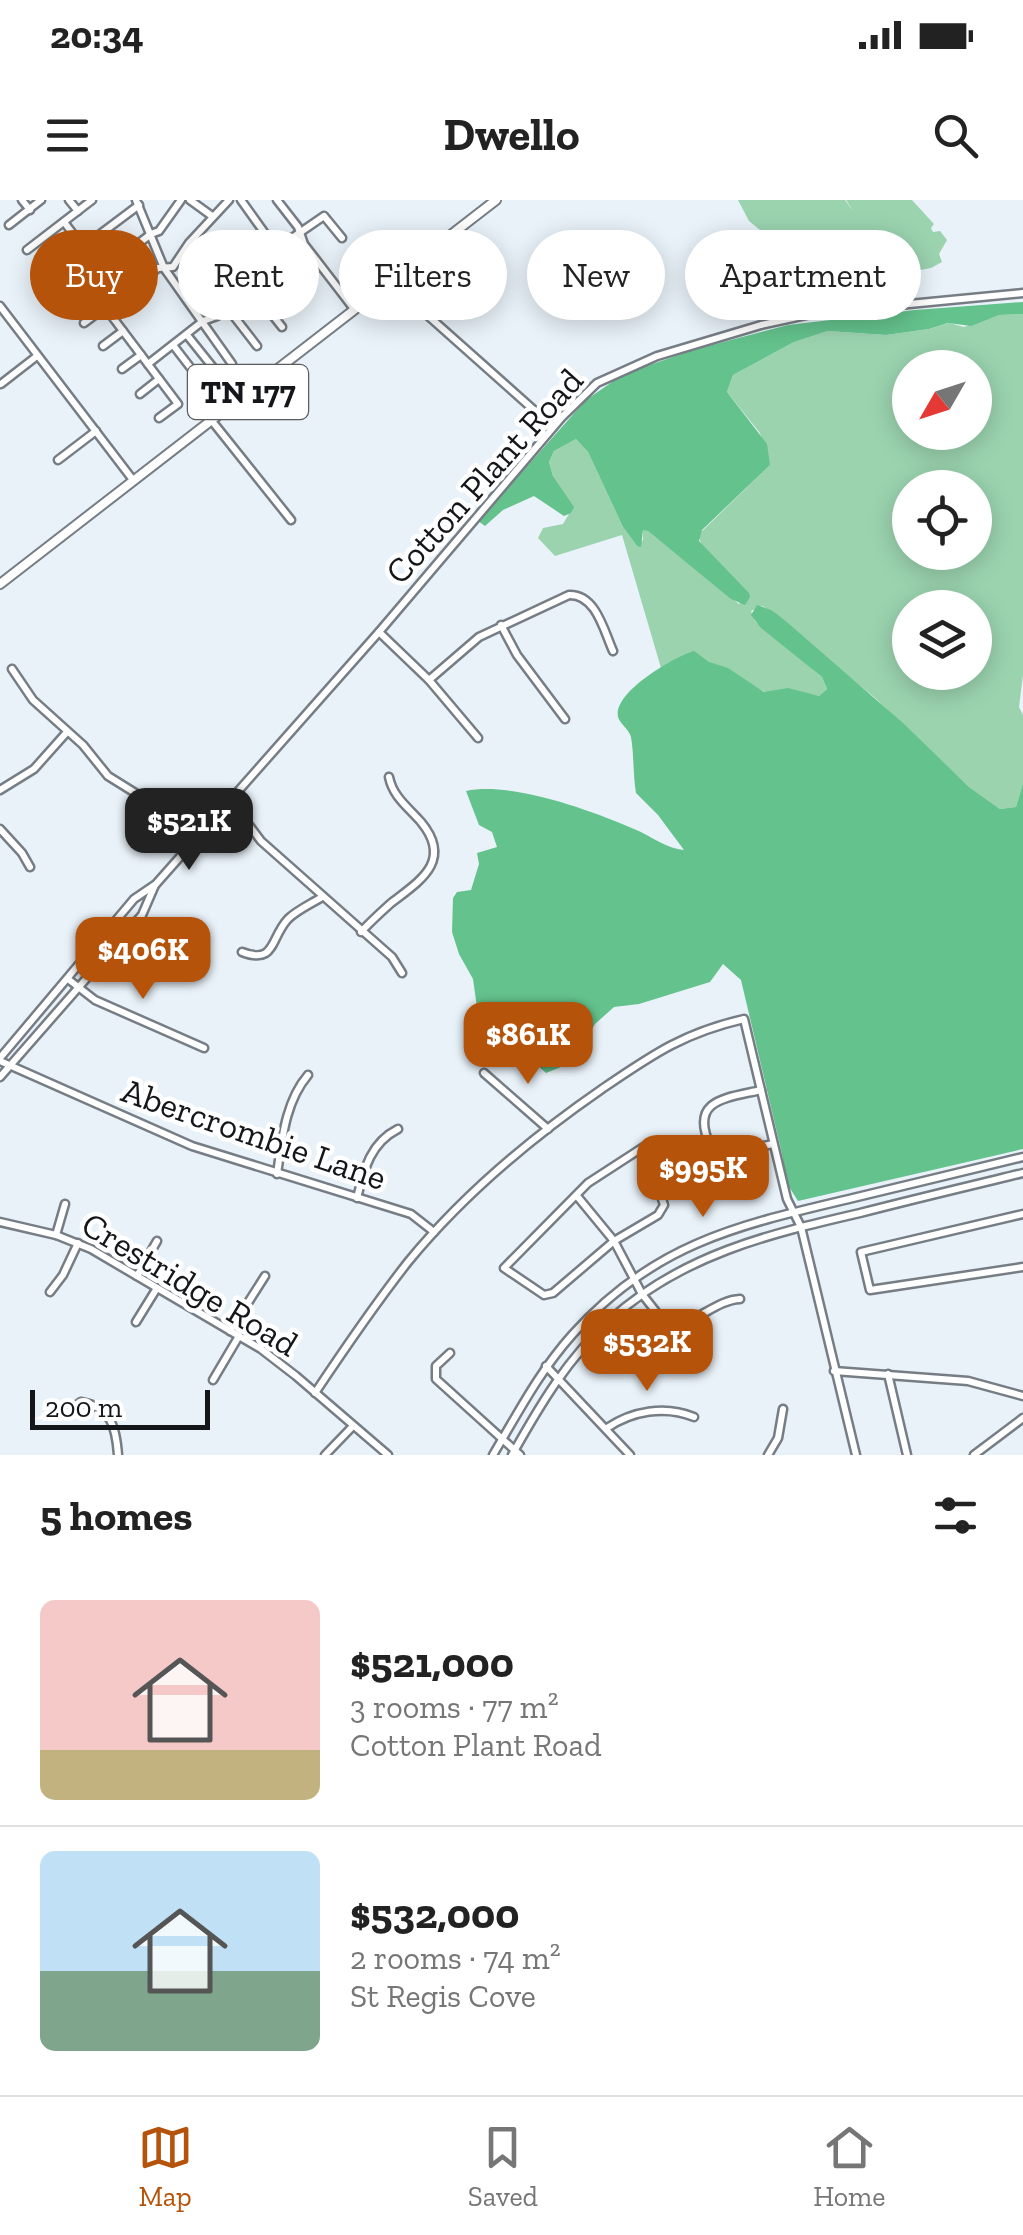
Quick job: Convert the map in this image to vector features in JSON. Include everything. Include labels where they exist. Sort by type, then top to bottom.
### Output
[{"type":"main road","name":"TN 177","points":[[457,230],[496,200]]},
{"type":"main road","name":"TN 177","points":[[0,584],[340,320]]},
{"type":"street","points":[[22,200],[30,210]]},
{"type":"street","points":[[9,224],[41,200]]},
{"type":"street","points":[[70,200],[78,211]]},
{"type":"street","points":[[28,250],[92,200]]},
{"type":"street","points":[[158,232],[182,200]]},
{"type":"street","points":[[190,200],[212,216]]},
{"type":"street","points":[[158,268],[173,267],[228,200]]},
{"type":"street","points":[[241,200],[260,230]]},
{"type":"street","points":[[277,200],[299,230]]},
{"type":"street","points":[[104,230],[138,202],[149,230]]},
{"type":"street","points":[[305,230],[324,216],[339,234]]},
{"type":"street","points":[[64,222],[70,230]]},
{"type":"street","points":[[158,252],[178,287]]},
{"type":"street","points":[[319,260],[339,288]]},
{"type":"street","name":"Cotton Plant Road","points":[[0,1059],[134,899],[156,884],[586,392],[610,375],[657,356],[761,325],[816,313],[1023,293]]},
{"type":"street","points":[[0,306],[132,480]]},
{"type":"street","points":[[115,320],[178,404],[159,418]]},
{"type":"street","points":[[148,364],[206,320]]},
{"type":"street","points":[[237,320],[257,346]]},
{"type":"street","points":[[277,320],[282,327]]},
{"type":"street","points":[[432,320],[553,427]]},
{"type":"street","points":[[203,322],[232,364]]},
{"type":"street","points":[[103,346],[123,330]]},
{"type":"street","points":[[187,334],[238,400]]},
{"type":"street","points":[[173,345],[207,390]]},
{"type":"street","points":[[122,369],[141,355]]},
{"type":"street","points":[[0,384],[37,356]]},
{"type":"street","points":[[140,394],[159,379]]},
{"type":"street","points":[[212,421],[291,520]]},
{"type":"street","points":[[58,460],[96,431]]},
{"type":"street","points":[[429,680],[470,644],[564,596],[578,594],[590,603],[613,651]]},
{"type":"street","points":[[501,626],[517,655],[565,720]]},
{"type":"street","points":[[379,632],[429,680],[478,738]]},
{"type":"street","points":[[12,669],[33,700],[108,776],[154,804],[194,839]]},
{"type":"street","points":[[0,790],[34,769],[67,732]]},
{"type":"street","points":[[361,932],[419,884],[432,862],[433,843],[429,834],[394,794],[388,777]]},
{"type":"street","points":[[230,800],[261,841],[396,962],[402,974]]},
{"type":"street","points":[[0,829],[30,867]]},
{"type":"street","name":"Cotton Plant Road","points":[[0,1077],[142,915],[156,884]]},
{"type":"street","points":[[242,952],[256,957],[265,954],[290,918],[322,898]]},
{"type":"street","points":[[67,978],[95,1000],[204,1048]]},
{"type":"street","points":[[315,1393],[374,1307],[434,1232],[497,1170],[548,1128],[671,1043],[744,1019],[787,1199],[801,1227],[856,1455]]},
{"type":"street","name":"Abercrombie Lane","points":[[0,1059],[184,1143],[415,1216],[434,1232]]},
{"type":"street","points":[[484,1073],[548,1128]]},
{"type":"street","points":[[277,1174],[286,1120],[298,1088],[308,1075]]},
{"type":"street","points":[[761,1090],[712,1104],[703,1116],[703,1126],[710,1145],[724,1154],[773,1144]]},
{"type":"street","points":[[356,1198],[368,1158],[383,1139],[398,1129]]},
{"type":"street","points":[[646,1146],[664,1206],[658,1215],[614,1241],[553,1294],[544,1295],[504,1268],[577,1196],[588,1183],[646,1146]]},
{"type":"street","points":[[492,1455],[546,1366],[588,1318],[634,1280],[700,1241],[747,1223],[1023,1158]]},
{"type":"street","points":[[450,1352],[436,1366],[436,1378],[516,1453],[558,1378],[609,1321],[642,1294],[707,1256],[758,1238],[1023,1173]]},
{"type":"street","points":[[577,1196],[614,1241],[658,1318],[670,1325],[681,1324],[724,1301],[740,1299]]},
{"type":"street","points":[[56,1234],[65,1204]]},
{"type":"street","points":[[1023,1214],[862,1252],[870,1290],[1023,1267]]},
{"type":"street","name":"Crestridge Road","points":[[0,1222],[78,1242],[239,1336],[278,1360],[388,1455]]},
{"type":"street","points":[[136,1276],[157,1241]]},
{"type":"street","points":[[50,1292],[64,1276],[78,1242]]},
{"type":"street","points":[[230,1331],[265,1276]]},
{"type":"street","points":[[136,1322],[157,1288]]},
{"type":"street","points":[[213,1380],[239,1336]]},
{"type":"street","points":[[546,1366],[630,1455]]},
{"type":"street","points":[[834,1371],[968,1382],[1023,1396]]},
{"type":"street","points":[[888,1374],[907,1455]]},
{"type":"street","points":[[70,1410],[80,1402],[104,1410],[112,1420],[118,1455]]},
{"type":"street","points":[[768,1455],[778,1438],[782,1409]]},
{"type":"street","points":[[608,1428],[636,1413],[679,1412],[694,1418]]},
{"type":"street","points":[[974,1455],[1023,1418]]},
{"type":"street","points":[[325,1455],[353,1426]]},
{"type":"green space","points":[[738,200],[845,200],[854,212],[846,200],[912,200],[934,224],[933,232],[940,231],[947,240],[939,254],[942,262],[921,270],[921,230],[760,230],[749,221]]},
{"type":"green space","points":[[1023,302],[1023,314],[999,315],[971,326],[948,323],[886,335],[828,331],[794,342],[733,375],[727,392],[767,444],[770,465],[702,530],[699,541],[749,593],[745,605],[731,599],[648,531],[643,530],[641,547],[637,546],[623,527],[588,452],[576,439],[554,451],[549,462],[553,476],[574,507],[571,513],[564,516],[534,496],[503,510],[485,526],[478,521],[586,400],[635,370],[788,325],[830,320],[921,320],[921,310]]},
{"type":"green space","points":[[1023,314],[1023,675],[1019,707],[1023,715],[1023,783],[1016,807],[1000,809],[969,787],[874,697],[781,617],[762,606],[751,611],[755,621],[822,677],[827,689],[819,696],[790,691],[769,694],[725,668],[705,663],[676,662],[661,668],[622,535],[555,556],[538,538],[543,528],[563,524],[573,507],[553,476],[549,462],[554,451],[576,439],[588,452],[623,527],[637,546],[643,540],[643,529],[648,531],[739,604],[748,593],[702,546],[698,535],[770,465],[760,433],[727,392],[733,375],[794,342],[828,331],[886,335],[949,323],[964,327],[999,315]]},
{"type":"green space","points":[[757,605],[781,617],[903,723],[969,787],[1000,809],[1016,807],[1023,783],[1023,1149],[798,1201],[786,1182],[741,980],[723,964],[710,982],[639,1004],[614,1007],[595,1024],[583,1044],[563,1048],[561,1067],[546,1073],[528,1057],[512,1032],[480,1029],[473,979],[452,932],[453,898],[457,892],[471,890],[479,864],[477,853],[497,847],[492,832],[479,825],[466,791],[505,790],[551,800],[597,814],[684,850],[636,793],[631,737],[618,717],[619,707],[647,677],[694,651],[764,692],[788,688],[819,696],[827,689],[822,677],[761,628],[751,615]]}]
